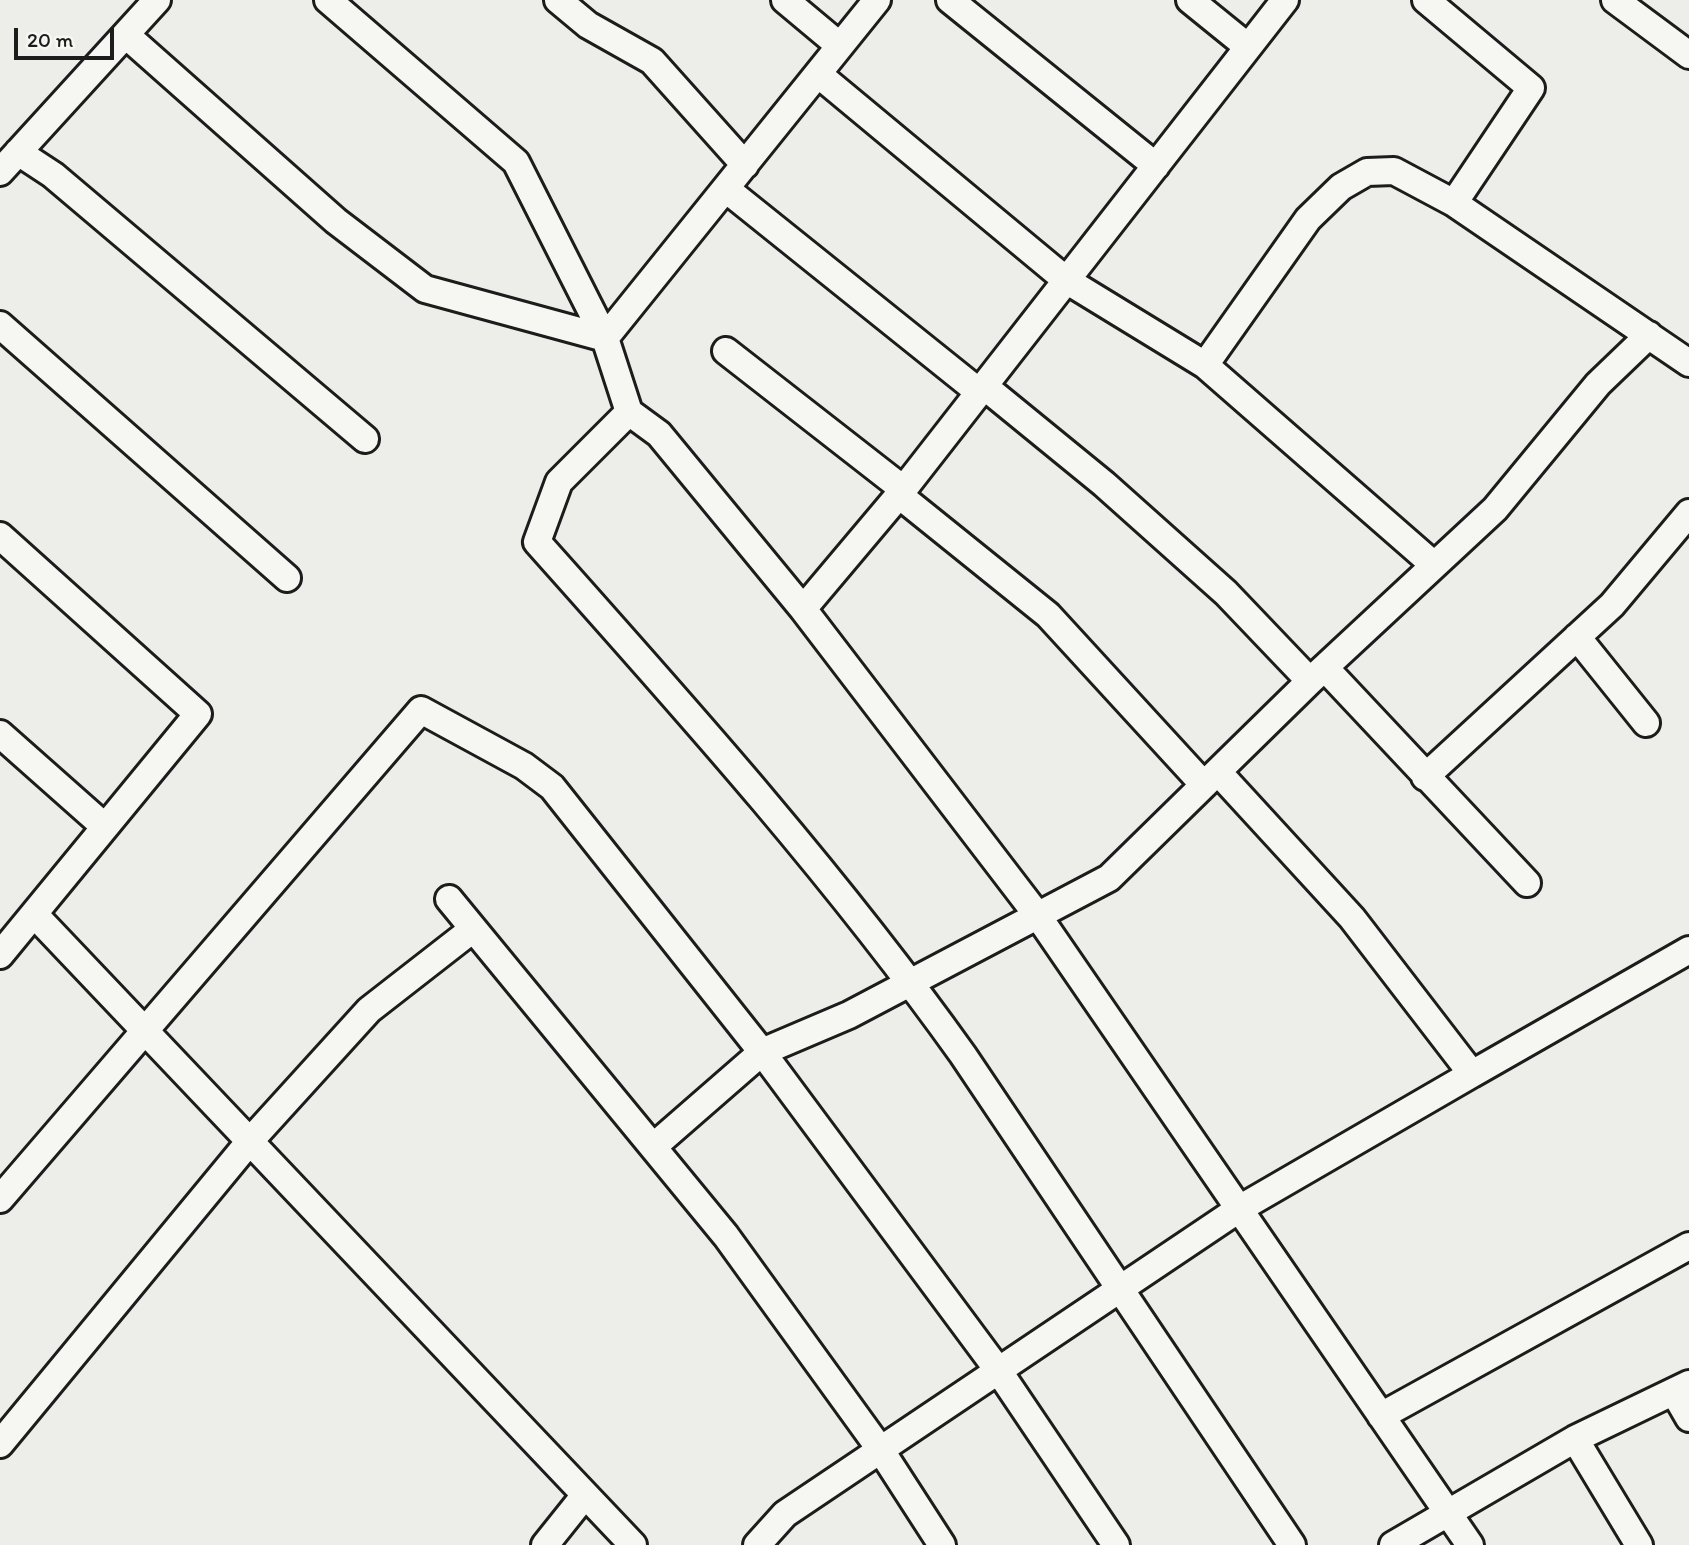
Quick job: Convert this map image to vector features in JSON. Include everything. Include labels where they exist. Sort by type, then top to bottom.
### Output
[{"type":"street","points":[[0,172],[157,0]]},
{"type":"street","points":[[328,0],[516,162],[605,338],[629,412],[659,434],[803,609],[1038,915],[1470,1545]]},
{"type":"street","points":[[558,0],[588,25],[652,61],[745,165]]},
{"type":"street","points":[[785,0],[840,46]]},
{"type":"street","points":[[605,338],[877,0]]},
{"type":"street","points":[[950,0],[1156,166]]},
{"type":"street","points":[[1190,0],[1248,47]]},
{"type":"street","points":[[803,609],[901,492],[1285,0]]},
{"type":"street","points":[[1426,0],[1531,88],[1454,203]]},
{"type":"street","points":[[1615,0],[1689,55]]},
{"type":"street","points":[[126,35],[336,221],[425,289],[605,338]]},
{"type":"street","points":[[818,74],[1066,280],[1205,365],[1434,565]]},
{"type":"street","points":[[18,152],[53,175],[365,439]]},
{"type":"street","points":[[1205,365],[1308,219],[1341,187],[1367,172],[1394,171],[1454,203],[1689,363]]},
{"type":"street","points":[[726,189],[1104,484],[1317,675],[1424,777],[1527,883]]},
{"type":"street","points":[[0,325],[287,578]]},
{"type":"street","points":[[653,1147],[762,1052],[849,1015],[1109,878],[1317,675],[1495,509],[1598,384],[1648,335]]},
{"type":"street","points":[[726,351],[1048,615],[1352,918],[1472,1074]]},
{"type":"street","points":[[629,412],[559,482],[537,542],[718,745],[912,982],[1292,1545]]},
{"type":"street","points":[[1424,777],[1612,606],[1689,513]]},
{"type":"street","points":[[0,536],[198,714],[0,956]]},
{"type":"street","points":[[1577,637],[1646,723]]},
{"type":"street","points":[[0,1199],[421,710],[524,766],[552,788],[762,1052],[998,1370],[1116,1545]]},
{"type":"street","points":[[0,734],[105,827]]},
{"type":"street","points":[[449,899],[726,1236],[880,1449],[942,1545]]},
{"type":"street","points":[[34,914],[634,1545]]},
{"type":"street","points":[[0,1444],[250,1141],[369,1010],[474,929]]},
{"type":"street","points":[[757,1545],[785,1514],[1239,1209],[1689,950]]},
{"type":"street","points":[[1381,1416],[1689,1246]]},
{"type":"street","points":[[1394,1545],[1575,1439],[1682,1388],[1689,1418]]},
{"type":"street","points":[[1575,1439],[1639,1545]]},
{"type":"street","points":[[545,1545],[585,1495]]}]
